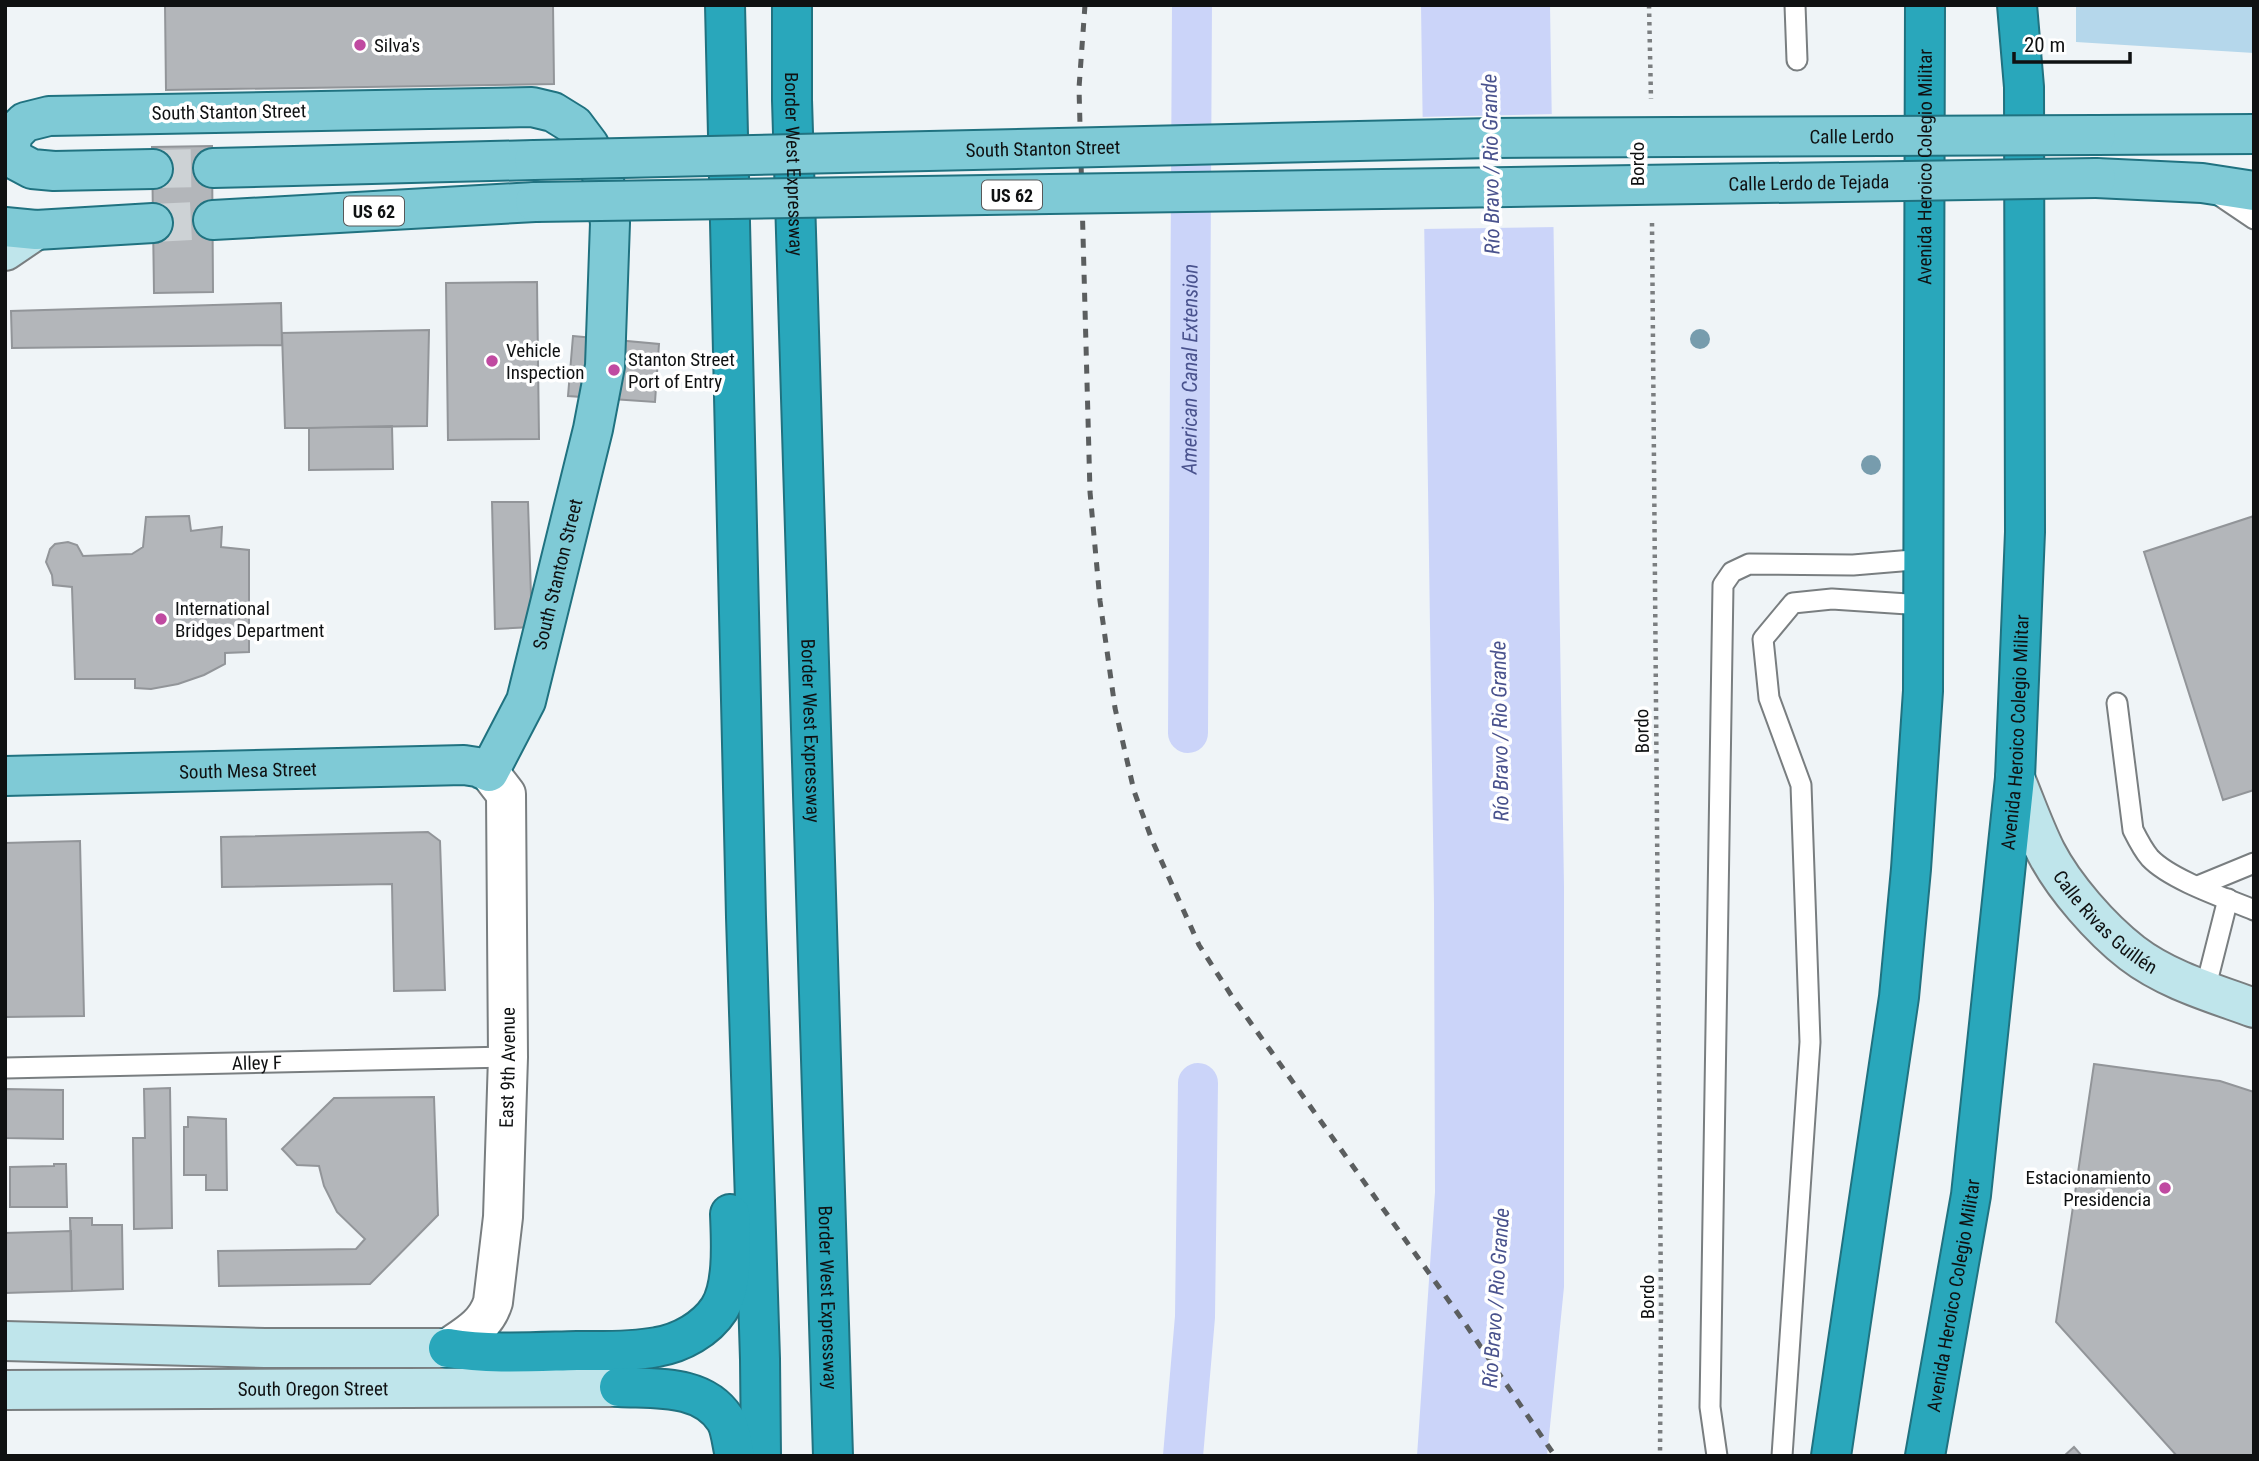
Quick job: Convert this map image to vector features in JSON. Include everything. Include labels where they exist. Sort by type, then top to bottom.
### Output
[{"type":"highway","points":[[725,5],[733,251],[745,876],[761,1359],[761,1456]]},
{"type":"highway","name":"Border West Expressway","points":[[792,5],[833,1456]]},
{"type":"highway","name":"Avenida Heroico Colegio Militar","points":[[1831,1456],[1899,997],[1923,691],[1925,5]]},
{"type":"highway","points":[[2017,5],[2024,87]]},
{"type":"highway","name":"Avenida Heroico Colegio Militar","points":[[1925,1456],[1971,1195],[2015,778],[2025,532],[2024,87]]},
{"type":"highway","points":[[448,1348],[481,1353],[659,1347],[693,1334],[710,1321],[722,1306],[731,1264],[711,470],[733,251]]},
{"type":"highway","points":[[619,1387],[675,1390],[704,1397],[726,1420],[735,1456]]},
{"type":"main road","name":"Avenida Heroico Colegio Militar","points":[[2024,87],[2030,5]]},
{"type":"main road","name":"South Stanton Street","points":[[153,169],[32,169],[17,161],[10,149],[13,134],[25,122],[49,116],[532,107],[553,112],[574,125],[589,145],[604,180],[610,223],[604,366],[593,429],[526,701],[489,772]]},
{"type":"main road","name":"Calle Lerdo","points":[[1492,138],[2254,134]]},
{"type":"main road","name":"South Stanton Street","points":[[213,168],[1492,138]]},
{"type":"main road","name":"Calle Lerdo de Tejada","points":[[213,220],[535,202],[2095,178],[2202,183],[2254,191]]},
{"type":"main road","points":[[20,228],[153,223]]},
{"type":"main road","name":"South Mesa Street","points":[[5,776],[464,765],[477,766],[489,772]]},
{"type":"street","points":[[5,251],[20,228]]},
{"type":"street","name":"East 9th Avenue","points":[[448,1348],[479,1326],[490,1313],[494,1302],[503,1217],[508,1057],[506,794],[489,772]]},
{"type":"street","name":"Calle Rivas Guillén","points":[[2015,778],[2046,852],[2067,885],[2133,953],[2165,972],[2254,1008]]},
{"type":"street","name":"South Oregon Street","points":[[5,1341],[265,1348],[448,1348]]},
{"type":"street","name":"South Oregon Street","points":[[5,1390],[619,1387]]},
{"type":"lane","points":[[1795,5],[1797,60]]},
{"type":"lane","points":[[2202,183],[2254,219]]},
{"type":"lane","points":[[1717,1456],[1710,1408],[1723,585],[1731,572],[1749,564],[1853,565],[1924,559]]},
{"type":"lane","points":[[1782,1456],[1810,1042],[1801,785],[1769,698],[1763,639],[1793,603],[1832,600],[1923,605]]},
{"type":"lane","points":[[2117,703],[2133,830],[2149,857],[2164,870],[2254,910]]},
{"type":"lane","points":[[2198,886],[2254,863]]},
{"type":"lane","points":[[2205,990],[2228,899]]},
{"type":"lane","name":"Alley F","points":[[5,1068],[508,1057]]},
{"type":"path","points":[[1649,5],[1651,107]]},
{"type":"path","name":"Bordo","points":[[1652,219],[1660,1456]]},
{"type":"shaded area","points":[[2076,5],[2254,5],[2254,53],[2076,42]]},
{"type":"water","name":"Río Bravo / Rio Grande","points":[[1421,5],[1550,5],[1564,887],[1564,1287],[1547,1456],[1417,1456],[1435,1192],[1434,904]]},
{"type":"pier","points":[[1555,114],[1557,227],[1421,229],[1419,117]]},
{"type":"building","name":"Silva's","points":[[165,5],[553,5],[554,84],[166,90]]},
{"type":"building","points":[[212,146],[213,292],[154,293],[152,147]]},
{"type":"building","name":"Vehicle Inspection","points":[[537,282],[539,439],[448,440],[446,283]]},
{"type":"building","points":[[281,303],[282,345],[12,348],[11,311]]},
{"type":"building","points":[[429,330],[427,426],[285,428],[282,333]]},
{"type":"building","name":"Stanton Street Port of Entry","points":[[573,336],[659,344],[655,402],[568,396]]},
{"type":"building","points":[[392,426],[393,469],[309,470],[309,428]]},
{"type":"building","points":[[492,502],[528,502],[532,627],[495,629]]},
{"type":"building","name":"International Bridges Department","points":[[189,516],[191,531],[222,527],[221,547],[249,550],[249,652],[225,653],[225,664],[204,675],[151,689],[135,688],[135,679],[75,679],[72,587],[53,585],[46,562],[50,549],[55,544],[68,542],[77,545],[83,556],[132,554],[143,547],[146,517]]},
{"type":"building","points":[[2254,516],[2254,790],[2223,800],[2144,552]]},
{"type":"building","points":[[428,832],[440,841],[445,990],[394,991],[392,884],[222,887],[221,837]]},
{"type":"building","points":[[80,841],[84,1016],[5,1017],[5,843]]},
{"type":"building","name":"Estacionamiento Presidencia","points":[[2094,1064],[2220,1081],[2254,1092],[2254,1456],[2177,1456],[2056,1322]]},
{"type":"building","points":[[170,1088],[172,1228],[134,1229],[133,1138],[145,1138],[144,1089]]},
{"type":"building","points":[[5,1089],[63,1090],[63,1139],[5,1138]]},
{"type":"building","points":[[434,1097],[438,1215],[370,1284],[219,1286],[218,1251],[356,1249],[365,1239],[337,1212],[324,1186],[319,1166],[297,1165],[282,1149],[334,1098]]},
{"type":"building","points":[[188,1117],[226,1119],[227,1190],[206,1190],[206,1175],[184,1175],[184,1127],[188,1127]]},
{"type":"building","points":[[66,1164],[67,1207],[10,1207],[10,1167]]},
{"type":"building","points":[[70,1218],[92,1218],[92,1225],[122,1225],[123,1289],[72,1291]]},
{"type":"building","points":[[71,1231],[72,1291],[5,1293],[5,1233]]},
{"type":"building","points":[[2074,1447],[2082,1456],[2064,1456]]},
{"type":"waterway","name":"American Canal Extension","points":[[1188,733],[1192,5]]},
{"type":"waterway","points":[[1183,1456],[1195,1317],[1198,1083]]},
{"type":"tunnel","points":[[153,169],[213,168]]},
{"type":"tunnel","points":[[153,223],[213,220]]},
{"type":"railway","points":[[1085,5],[1079,88],[1090,492],[1100,601],[1115,708],[1134,791],[1152,840],[1199,945],[1233,998],[1466,1325],[1555,1456]]},
{"type":"place","name":"Silva's","points":[[360,45]]},
{"type":"place","name":"Vehicle Inspection","points":[[492,361]]},
{"type":"place","name":"Stanton Street Port of Entry","points":[[614,370]]},
{"type":"place","name":"International Bridges Department","points":[[161,619]]},
{"type":"place","name":"Estacionamiento Presidencia","points":[[2165,1188]]}]
